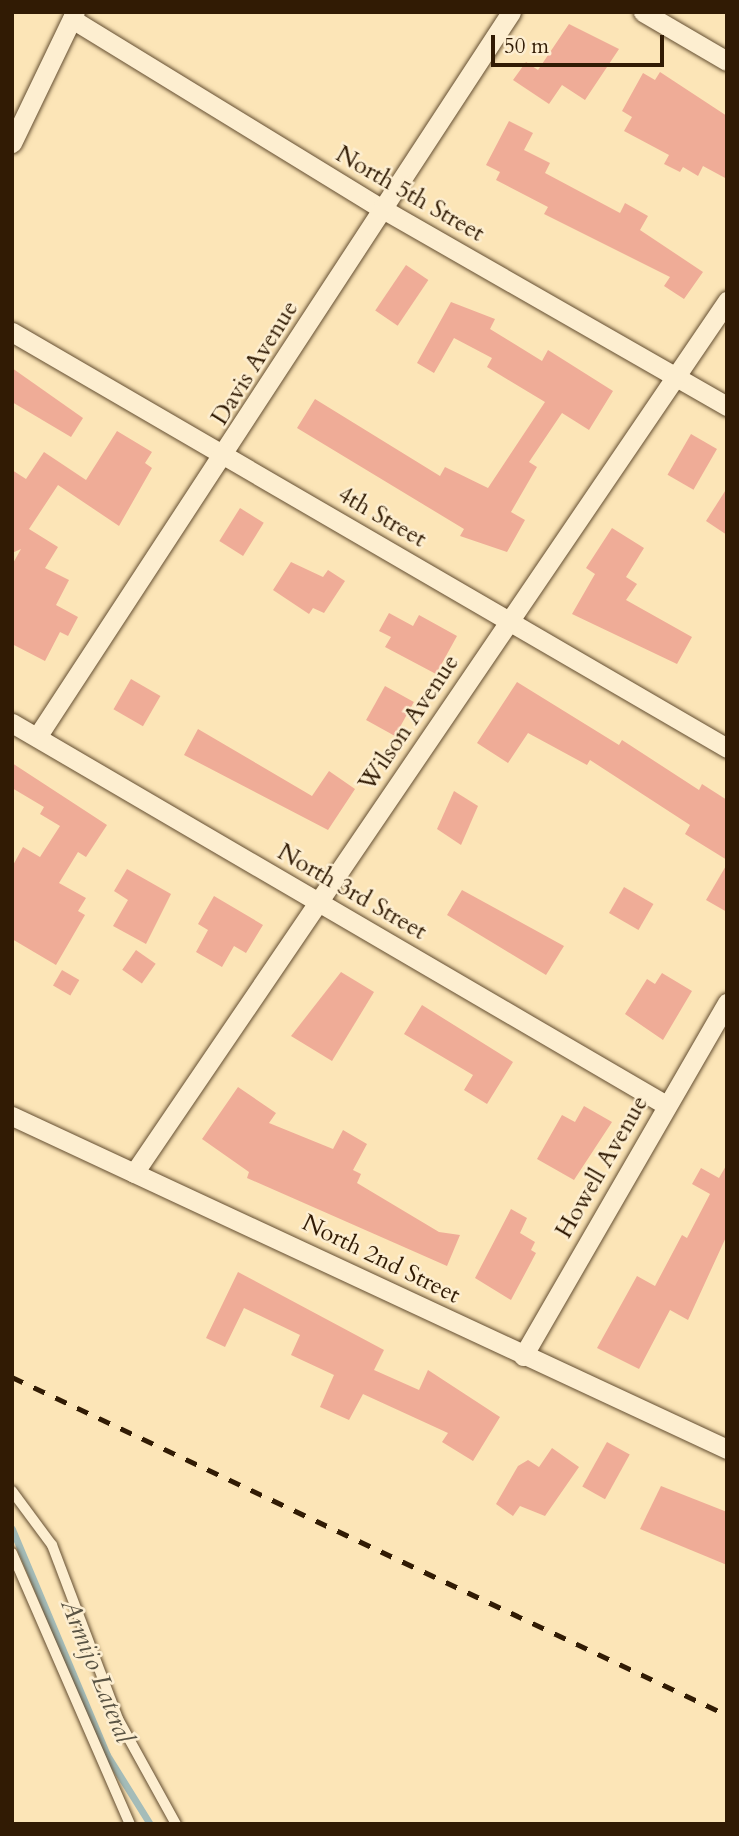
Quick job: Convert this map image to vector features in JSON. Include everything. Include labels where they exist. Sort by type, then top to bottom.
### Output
[{"type":"street","name":"Davis Avenue","points":[[37,737],[226,457],[381,208],[511,12]]},
{"type":"street","points":[[643,12],[727,61]]},
{"type":"street","name":"North 5th Street","points":[[73,16],[381,208],[680,374],[727,406]]},
{"type":"street","points":[[12,143],[73,16]]},
{"type":"street","name":"Wilson Avenue","points":[[134,1173],[509,618],[680,374],[727,301]]},
{"type":"street","name":"4th Street","points":[[12,331],[509,618],[727,748]]},
{"type":"street","name":"North 3rd Street","points":[[12,723],[666,1105]]},
{"type":"street","name":"Howell Avenue","points":[[523,1356],[727,1003]]},
{"type":"street","name":"North 2nd Street","points":[[12,1116],[304,1247],[523,1356],[727,1449]]},
{"type":"lane","points":[[12,1491],[52,1545],[118,1719],[176,1824]]},
{"type":"lane","points":[[12,1553],[130,1824]]},
{"type":"building","points":[[569,24],[619,49],[585,100],[562,85],[549,104],[513,80],[526,62],[538,70]]},
{"type":"building","points":[[660,72],[727,116],[727,179],[703,166],[698,176],[683,167],[680,172],[664,164],[669,155],[624,131],[632,117],[622,111],[643,73],[655,80]]},
{"type":"building","points":[[509,121],[533,133],[524,150],[550,163],[545,173],[620,213],[625,203],[648,216],[640,230],[703,272],[684,299],[664,286],[670,277],[544,214],[548,207],[496,180],[500,172],[486,165]]},
{"type":"building","points":[[406,265],[428,280],[398,326],[375,311]]},
{"type":"building","points":[[451,302],[495,319],[490,329],[542,361],[548,350],[613,391],[589,430],[562,413],[529,462],[537,467],[511,512],[525,520],[507,552],[460,536],[464,529],[297,428],[315,399],[440,476],[445,467],[488,488],[545,402],[487,367],[492,358],[454,338],[434,373],[417,363]]},
{"type":"building","points":[[12,368],[83,418],[71,437],[12,402]]},
{"type":"building","points":[[117,431],[152,452],[145,463],[152,468],[119,526],[58,485],[29,529],[58,547],[45,568],[69,580],[56,605],[78,617],[68,636],[60,632],[45,661],[12,644],[12,565],[21,549],[12,553],[12,470],[26,479],[44,452],[86,480]]},
{"type":"building","points":[[691,434],[717,449],[693,490],[668,475]]},
{"type":"building","points":[[727,488],[727,535],[706,521]]},
{"type":"building","points":[[240,508],[264,523],[243,556],[219,541]]},
{"type":"building","points":[[612,528],[644,548],[626,577],[637,584],[626,600],[692,637],[677,664],[572,614],[595,574],[586,568]]},
{"type":"building","points":[[291,562],[323,577],[328,570],[345,581],[324,613],[313,608],[309,614],[273,590]]},
{"type":"building","points":[[389,613],[413,626],[419,615],[457,636],[436,674],[385,647],[391,637],[379,631]]},
{"type":"building","points":[[131,679],[160,696],[143,726],[114,709]]},
{"type":"building","points":[[517,682],[619,745],[622,740],[699,790],[702,784],[727,800],[727,860],[685,834],[690,825],[590,760],[587,765],[528,733],[508,763],[477,743]]},
{"type":"building","points":[[385,686],[414,702],[395,736],[366,720]]},
{"type":"building","points":[[198,729],[312,796],[329,771],[355,789],[328,830],[184,755]]},
{"type":"building","points":[[12,763],[107,825],[86,857],[78,852],[59,883],[86,898],[78,911],[85,915],[56,965],[12,939],[12,867],[23,847],[40,857],[60,826],[40,814],[44,807],[12,788]]},
{"type":"building","points":[[454,791],[478,806],[461,845],[437,829]]},
{"type":"building","points":[[727,864],[727,912],[706,900]]},
{"type":"building","points":[[127,869],[171,894],[146,944],[113,926],[128,900],[114,891]]},
{"type":"building","points":[[624,887],[653,904],[638,930],[609,913]]},
{"type":"building","points":[[462,890],[564,946],[546,975],[447,915]]},
{"type":"building","points":[[214,896],[263,925],[246,953],[234,946],[222,967],[196,952],[208,930],[198,924]]},
{"type":"building","points":[[136,950],[156,964],[142,983],[122,970]]},
{"type":"building","points":[[62,970],[79,980],[70,996],[53,986]]},
{"type":"building","points":[[341,972],[374,992],[332,1061],[291,1036]]},
{"type":"building","points":[[662,973],[692,991],[663,1040],[625,1014],[647,979],[655,984]]},
{"type":"building","points":[[422,1005],[513,1062],[487,1104],[464,1090],[473,1075],[404,1034]]},
{"type":"building","points":[[238,1087],[276,1113],[269,1123],[333,1149],[343,1130],[367,1144],[353,1170],[361,1174],[357,1183],[439,1232],[460,1235],[447,1266],[247,1178],[249,1172],[202,1139]]},
{"type":"building","points":[[584,1106],[612,1122],[574,1180],[537,1159],[562,1115],[575,1122]]},
{"type":"building","points":[[727,1164],[727,1235],[688,1320],[670,1310],[639,1369],[597,1348],[637,1276],[655,1286],[682,1235],[687,1238],[710,1194],[692,1184],[701,1168],[719,1178]]},
{"type":"building","points":[[511,1209],[527,1218],[520,1233],[535,1242],[531,1250],[536,1253],[511,1300],[475,1278]]},
{"type":"building","points":[[238,1272],[384,1350],[374,1370],[419,1390],[428,1370],[500,1417],[473,1461],[442,1442],[448,1433],[363,1394],[349,1420],[320,1407],[334,1375],[291,1355],[300,1335],[244,1308],[225,1347],[206,1338]]},
{"type":"building","points":[[607,1442],[630,1455],[605,1499],[582,1487]]},
{"type":"building","points":[[552,1448],[579,1467],[545,1516],[520,1506],[513,1516],[496,1504],[518,1466],[528,1460],[539,1467]]},
{"type":"building","points":[[661,1486],[727,1512],[727,1565],[640,1529]]},
{"type":"waterway","name":"Armijo Lateral","points":[[12,1529],[107,1755],[150,1824]]},
{"type":"railway","points":[[12,1377],[727,1715]]}]
